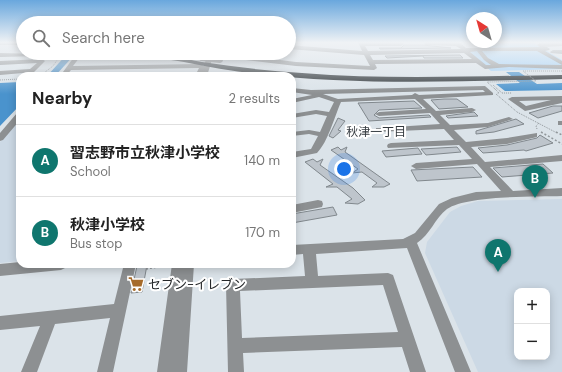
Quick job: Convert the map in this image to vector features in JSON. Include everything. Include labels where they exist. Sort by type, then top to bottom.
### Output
[{"type":"highway","points":[[217,60],[271,72]]},
{"type":"highway","points":[[296,76],[360,79],[508,77],[562,74]]},
{"type":"highway","points":[[528,76],[562,77]]},
{"type":"street","points":[[324,59],[374,68],[370,59]]},
{"type":"street","points":[[487,59],[498,66]]},
{"type":"street","points":[[66,72],[74,60]]},
{"type":"street","points":[[206,72],[212,60]]},
{"type":"street","points":[[211,72],[213,60]]},
{"type":"street","points":[[0,63],[42,61],[32,71],[0,73]]},
{"type":"street","points":[[371,62],[477,61],[485,68],[498,66],[562,67]]},
{"type":"street","points":[[68,68],[200,66],[202,67],[200,72]]},
{"type":"street","points":[[296,90],[312,92],[413,93],[423,97],[491,94],[485,88],[413,93],[338,101],[312,92]]},
{"type":"street","points":[[413,93],[464,144],[510,194]]},
{"type":"street","points":[[296,100],[320,95]]},
{"type":"street","points":[[562,98],[512,99],[525,109],[547,103],[562,101]]},
{"type":"street","points":[[296,154],[314,150],[319,145],[338,101]]},
{"type":"street","points":[[379,114],[472,110]]},
{"type":"street","points":[[296,115],[316,112],[332,115]]},
{"type":"street","points":[[379,130],[488,125],[509,119]]},
{"type":"street","points":[[0,138],[16,120]]},
{"type":"street","points":[[296,134],[309,132],[324,135]]},
{"type":"street","points":[[391,146],[508,141],[536,133]]},
{"type":"street","points":[[416,166],[562,158]]},
{"type":"street","points":[[296,250],[405,244],[419,236],[443,207],[456,201],[476,196],[562,192]]},
{"type":"street","points":[[296,208],[318,204]]},
{"type":"street","points":[[410,241],[462,372]]},
{"type":"street","points":[[309,249],[312,282]]},
{"type":"street","points":[[0,270],[20,268]]},
{"type":"street","points":[[105,372],[129,268]]},
{"type":"street","points":[[165,372],[178,268]]},
{"type":"street","points":[[179,372],[188,268]]},
{"type":"street","points":[[236,372],[233,285],[388,279],[418,372]]},
{"type":"street","points":[[0,323],[119,310]]},
{"type":"street","points":[[29,372],[50,318]]},
{"type":"street","points":[[235,346],[407,339]]},
{"type":"path","points":[[45,72],[53,66],[57,60]]},
{"type":"path","points":[[499,93],[486,82],[536,81],[522,71],[562,70]]},
{"type":"path","points":[[0,80],[16,79]]},
{"type":"path","points":[[493,85],[502,93]]},
{"type":"path","points":[[495,93],[517,93]]},
{"type":"path","points":[[536,133],[562,144]]},
{"type":"shaded area","points":[[477,59],[561,59],[562,69],[491,71]]},
{"type":"shaded area","points":[[506,72],[519,72],[537,84],[562,83],[562,90],[505,91],[496,84],[520,83]]},
{"type":"shaded area","points":[[16,82],[16,109],[0,126],[0,83]]},
{"type":"shaded area","points":[[16,123],[16,261],[0,263],[0,142]]},
{"type":"shaded area","points":[[562,199],[562,372],[478,372],[425,253],[427,242],[450,212],[461,206],[478,201]]},
{"type":"building","points":[[457,99],[468,107],[439,109],[431,100]]},
{"type":"building","points":[[414,101],[422,108],[379,110],[374,115],[379,118],[429,115],[431,117],[369,121],[358,103]]},
{"type":"building","points":[[553,106],[562,106],[562,111],[538,118],[529,113]]},
{"type":"building","points":[[474,112],[478,116],[448,118],[446,116]]},
{"type":"building","points":[[338,118],[345,121],[338,130],[341,131],[333,138],[329,136]]},
{"type":"building","points":[[516,119],[524,124],[494,132],[476,134],[476,131]]},
{"type":"building","points":[[540,135],[553,143],[526,151],[483,153],[478,148],[507,145],[537,138]]},
{"type":"building","points":[[338,147],[341,150],[347,147],[345,152],[390,184],[384,187],[372,187],[377,183],[362,172],[352,173],[358,169],[331,150]]},
{"type":"building","points":[[457,147],[461,152],[426,155],[421,149]]},
{"type":"building","points":[[418,148],[422,154],[386,157],[382,151]]},
{"type":"building","points":[[313,159],[317,162],[323,159],[320,165],[353,188],[365,200],[358,204],[345,203],[352,199],[337,187],[326,187],[333,184],[305,162]]},
{"type":"building","points":[[543,164],[553,173],[502,177],[493,168]]},
{"type":"building","points":[[473,167],[482,177],[417,181],[411,170]]},
{"type":"building","points":[[333,207],[337,215],[296,222],[296,213]]},
{"type":"building","points":[[137,268],[146,268],[142,292],[131,293]]},
{"type":"waterway","points":[[55,72],[66,60]]},
{"type":"place","name":"秋津小学校","points":[[535,198]]},
{"type":"place","name":"習志野市立秋津小学校","points":[[498,272]]},
{"type":"place","name":"セブン-イレブン","points":[[136,284]]},
{"type":"district","name":"秋津一丁目","points":[[376,132]]}]
